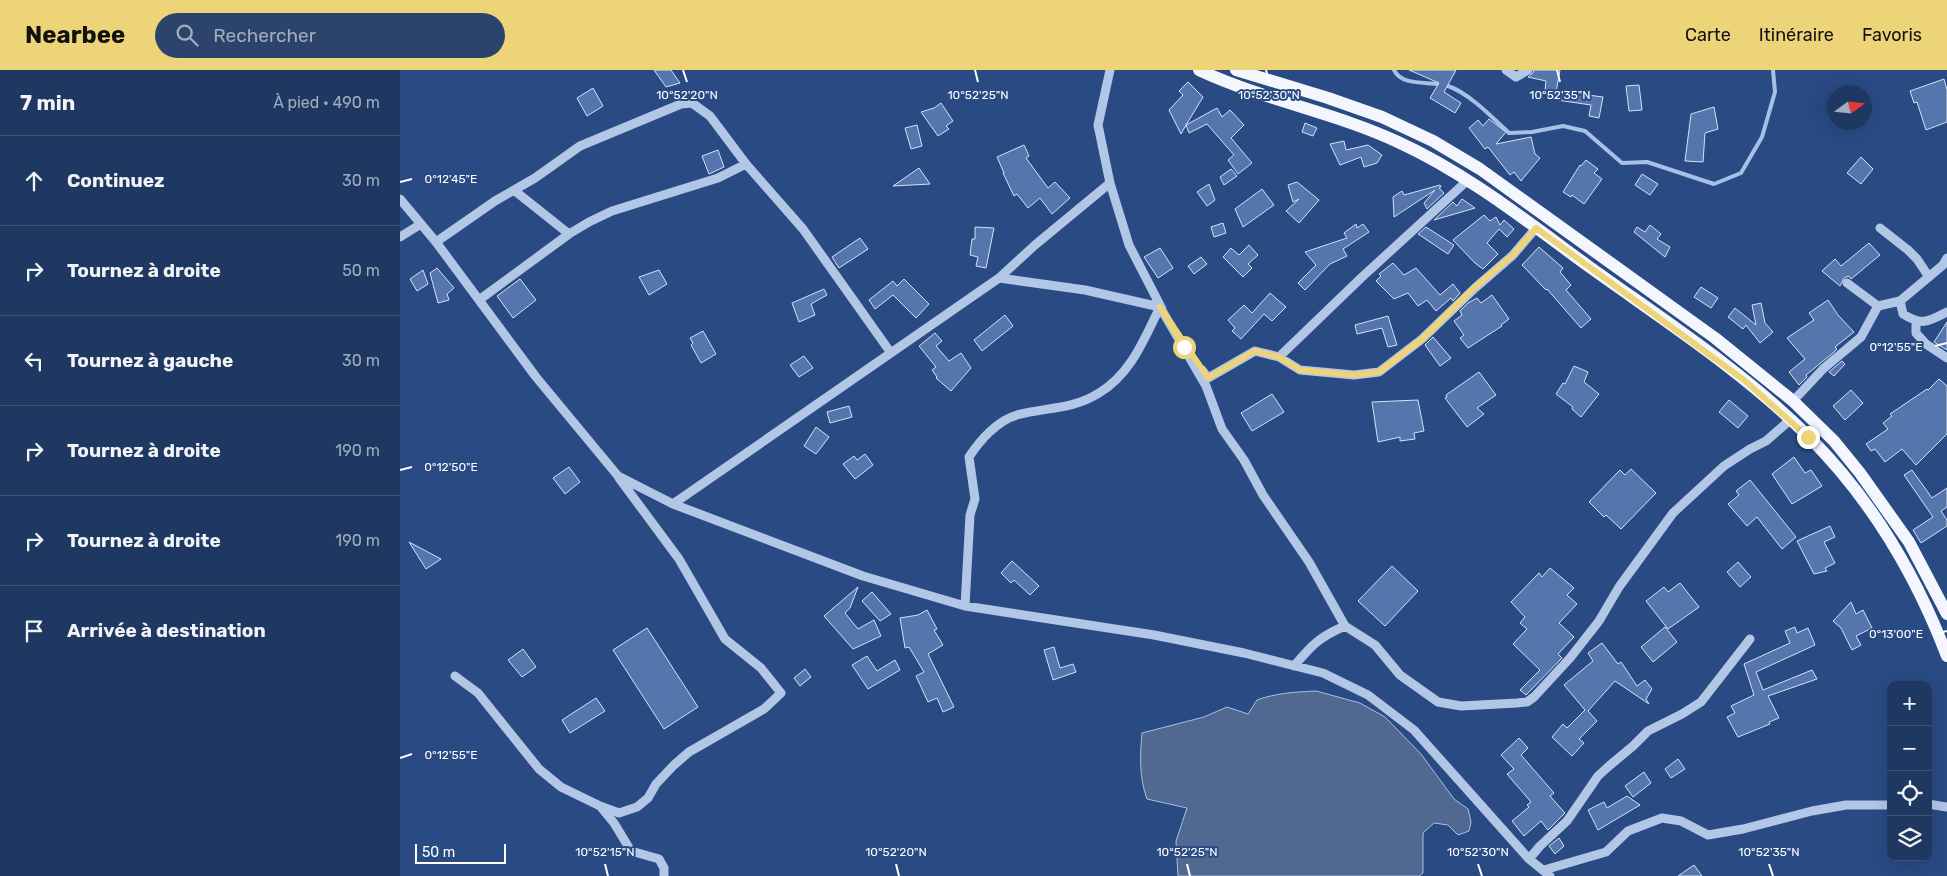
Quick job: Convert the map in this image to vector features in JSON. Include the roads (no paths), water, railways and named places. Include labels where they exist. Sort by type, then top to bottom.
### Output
[{"type":"main road","points":[[1199,70],[1254,92],[1363,127],[1432,159],[1468,180],[1536,228],[1744,380],[1808,437],[1843,475],[1872,513],[1915,584],[1936,626],[1947,656]]},
{"type":"main road","points":[[1236,70],[1328,98],[1382,117],[1441,146],[1480,169],[1715,338],[1793,401],[1834,441],[1885,506],[1909,542],[1947,614]]},
{"type":"street","points":[[1110,70],[1098,125],[1110,183],[1129,245],[1160,307],[1206,386],[1222,429],[1244,460],[1263,495],[1309,562],[1345,626],[1375,645],[1400,676],[1438,702],[1461,706],[1527,702],[1534,697],[1570,658],[1599,621],[1618,586],[1673,513],[1724,466],[1766,441],[1790,420]]},
{"type":"street","points":[[1506,70],[1516,77],[1528,70]]},
{"type":"street","points":[[436,242],[580,146],[681,104],[692,103],[700,106],[710,116],[746,164],[804,228],[891,353]]},
{"type":"street","points":[[479,300],[588,222],[612,210],[718,178],[746,164]]},
{"type":"street","points":[[1279,357],[1361,278],[1468,180]]},
{"type":"street","points":[[673,504],[999,278],[1035,245],[1110,183]]},
{"type":"street","points":[[515,191],[569,234]]},
{"type":"street","points":[[400,199],[436,242],[536,377],[618,476],[679,559],[725,639],[761,668],[782,693],[764,709],[690,752],[656,784],[648,798],[637,807],[619,813],[561,787],[539,769],[478,693],[455,676]]},
{"type":"street","points":[[400,237],[421,224]]},
{"type":"street","points":[[999,278],[1085,290],[1160,307],[1208,378],[1255,351],[1279,357],[1300,370],[1354,375],[1379,372],[1422,339],[1513,255],[1536,228]]},
{"type":"street","points":[[1880,228],[1908,250],[1917,259],[1929,277]]},
{"type":"street","points":[[1793,401],[1822,370],[1861,337],[1878,306],[1900,301],[1929,277],[1947,258]]},
{"type":"street","points":[[1847,282],[1878,306]]},
{"type":"street","points":[[1900,301],[1903,314],[1916,322],[1929,321],[1947,312]]},
{"type":"street","points":[[965,606],[970,515],[975,499],[969,457],[975,448],[1001,422],[1017,415],[1081,403],[1100,393],[1118,378],[1132,361],[1160,307]]},
{"type":"street","points":[[1916,322],[1916,332],[1926,344],[1947,358]]},
{"type":"street","points":[[618,476],[673,504],[862,576],[965,606],[1154,635],[1244,653],[1323,674],[1368,695],[1414,730],[1529,859],[1547,873],[1606,852],[1628,831],[1662,818],[1681,821],[1708,835],[1743,829],[1812,811],[1846,805],[1887,805]]},
{"type":"street","points":[[1294,666],[1312,645],[1325,634],[1345,626]]},
{"type":"street","points":[[1529,859],[1566,821],[1598,776],[1648,731],[1701,702],[1750,639]]},
{"type":"street","points":[[1932,805],[1947,807]]},
{"type":"street","points":[[600,806],[614,823],[631,851],[659,859],[664,868],[664,876]]},
{"type":"water","points":[[1316,691],[1360,703],[1385,717],[1421,754],[1454,799],[1468,809],[1471,822],[1469,831],[1458,835],[1448,825],[1434,823],[1423,833],[1423,873],[1419,876],[1178,876],[1176,841],[1187,808],[1147,799],[1141,766],[1142,733],[1204,717],[1227,707],[1248,714],[1257,700],[1278,694]]},
{"type":"waterway","points":[[1394,70],[1398,76],[1404,79],[1441,84],[1456,89],[1480,106],[1509,133],[1532,132],[1563,126],[1585,131],[1622,163],[1647,162],[1714,184],[1741,173],[1762,137],[1775,92],[1773,70]]}]
